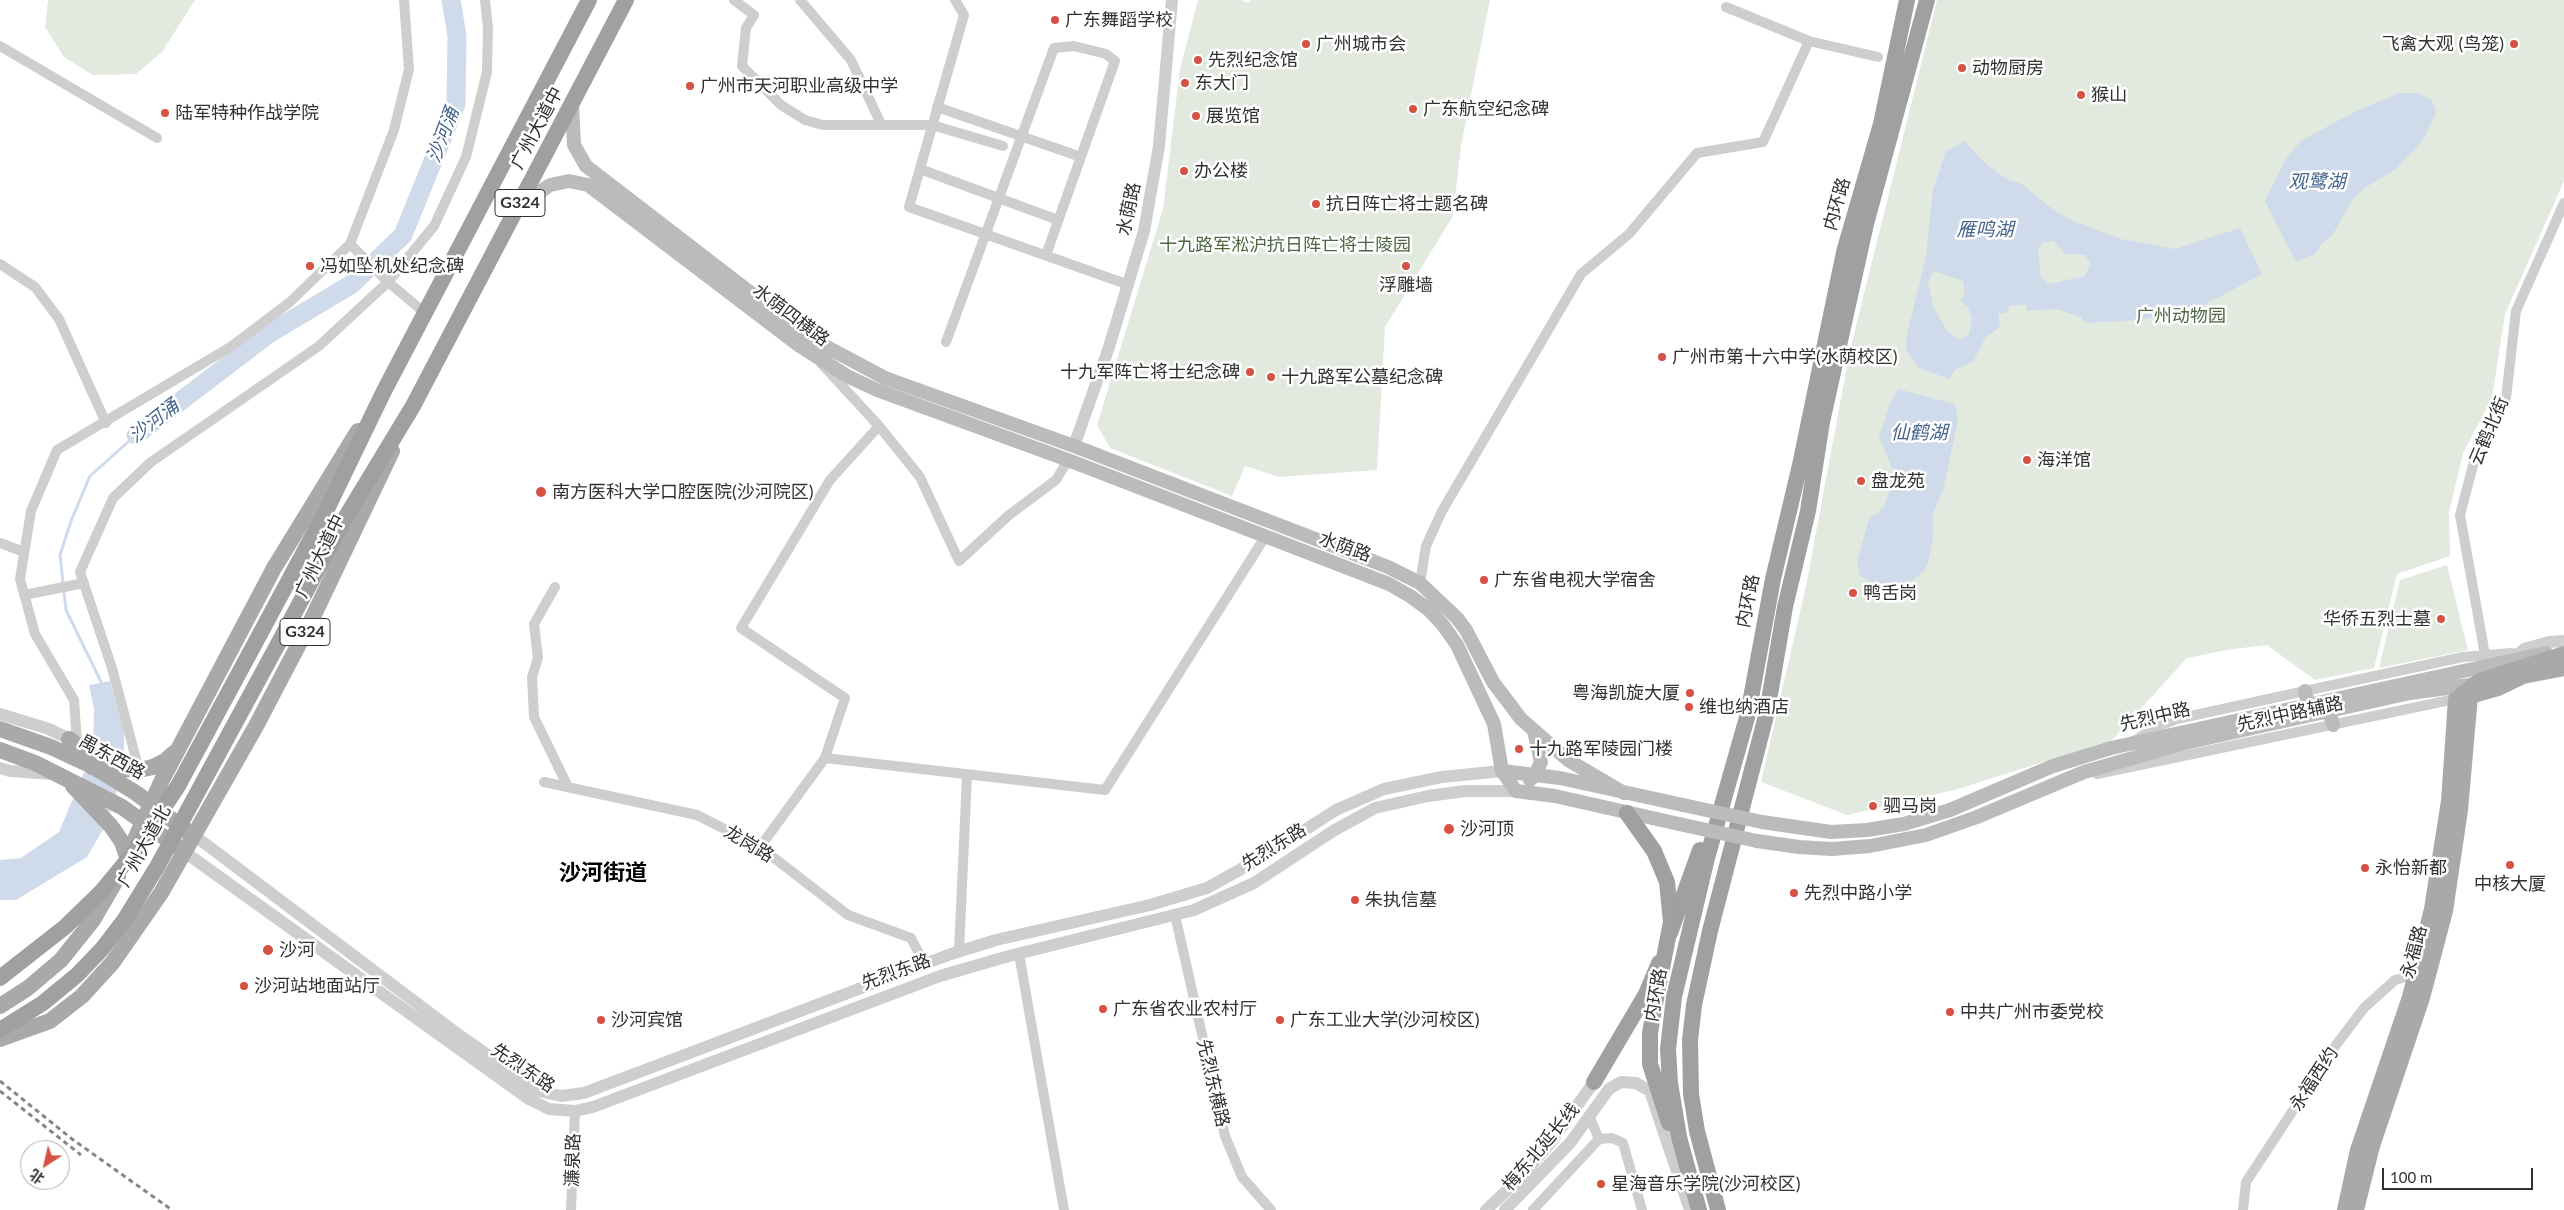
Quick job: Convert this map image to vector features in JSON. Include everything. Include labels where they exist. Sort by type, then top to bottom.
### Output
[{"type":"highway","name":"广州大道中","points":[[260,634],[327,509],[424,313],[589,0]]},
{"type":"highway","name":"广州大道中","points":[[278,644],[344,520],[413,406],[626,0]]},
{"type":"highway","name":"内环路","points":[[1695,1208],[1675,1119],[1668,1057],[1674,997],[1691,925],[1742,737],[1844,252],[1880,124],[1907,0]]},
{"type":"highway","name":"内环路","points":[[1718,1210],[1697,1131],[1691,1094],[1690,1040],[1694,1005],[1710,930],[1767,712],[1786,607],[1808,511],[1822,422],[1866,224],[1927,0]]},
{"type":"highway","name":"广州大道北","points":[[0,978],[65,927],[101,892],[134,852],[178,786],[260,634]]},
{"type":"highway","name":"广州大道北","points":[[0,1030],[38,1006],[66,985],[89,964],[119,927],[157,867],[278,644]]},
{"type":"highway","points":[[1594,1082],[1646,994],[1656,971],[1726,772],[1755,669]]},
{"type":"highway","points":[[1628,813],[1654,851],[1667,882],[1671,922],[1651,1022],[1650,1064],[1695,1208]]},
{"type":"main road","name":"水荫四横路","points":[[572,104],[574,145],[586,166],[808,337],[885,378],[1074,446]]},
{"type":"main road","name":"水荫四横路","points":[[518,206],[550,185],[569,181],[588,185],[817,358],[877,390],[1068,460]]},
{"type":"main road","name":"广州大道中","points":[[180,746],[288,544],[384,391]]},
{"type":"main road","name":"广州大道中","points":[[186,853],[310,623],[413,406]]},
{"type":"main road","name":"水荫路","points":[[1516,791],[1502,771],[1494,724],[1457,645],[1443,625],[1428,609],[1389,584],[1068,460],[1074,446],[1388,567],[1420,583],[1457,618],[1466,630],[1501,694],[1534,730],[1575,764],[1624,793]]},
{"type":"main road","name":"先烈中路","points":[[2522,663],[2564,649]]},
{"type":"main road","points":[[2426,678],[2465,691],[2522,663],[2564,654]]},
{"type":"main road","name":"先烈中路","points":[[1683,805],[1762,822],[1831,832],[1867,830],[1911,822],[1950,810],[2053,766],[2128,744],[2307,697],[2426,678],[2486,660],[2564,668]]},
{"type":"main road","name":"先烈中路","points":[[1915,837],[1971,820],[2062,780],[2186,743],[2410,693],[2465,691]]},
{"type":"main road","name":"永福路","points":[[2345,1210],[2361,1141],[2416,974],[2432,909],[2465,691]]},
{"type":"main road","name":"永福路","points":[[2356,1210],[2372,1146],[2422,998],[2445,911],[2460,810],[2465,691]]},
{"type":"main road","points":[[2329,711],[2333,725]]},
{"type":"main road","name":"禺东西路","points":[[0,729],[98,764],[195,836]]},
{"type":"main road","points":[[1516,791],[1535,775],[1541,756],[1534,730]]},
{"type":"main road","points":[[73,741],[98,764],[86,793]]},
{"type":"main road","name":"G324","points":[[98,764],[139,770],[153,767],[165,761],[180,746]]},
{"type":"main road","name":"广州大道北","points":[[0,1006],[28,988],[61,960],[104,903],[128,857],[151,803],[180,746]]},
{"type":"main road","points":[[0,750],[62,775],[86,793],[143,821],[186,853]]},
{"type":"main road","name":"先烈东路","points":[[1502,771],[1535,775],[1683,805]]},
{"type":"main road","name":"先烈东路","points":[[1516,791],[1554,796],[1758,841],[1799,847],[1832,849],[1870,846],[1915,837]]},
{"type":"main road","points":[[86,793],[122,842],[128,857]]},
{"type":"main road","points":[[1911,822],[1915,837]]},
{"type":"main road","name":"广州大道北","points":[[0,1039],[36,1028],[50,1021],[82,996],[132,936],[186,853]]},
{"type":"street","points":[[0,714],[48,729],[73,741],[74,700],[35,634],[20,579],[30,511],[57,450],[106,423],[232,346],[290,302],[350,244],[394,130],[409,69],[404,0]]},
{"type":"street","points":[[139,770],[112,668],[81,584],[80,572],[113,498],[151,462],[319,346],[388,282],[434,226],[466,157],[487,72],[488,28],[485,0]]},
{"type":"street","points":[[734,0],[754,15],[746,28],[742,66],[781,105],[805,120],[823,125],[932,125],[1003,146]]},
{"type":"street","points":[[800,0],[851,60],[881,124]]},
{"type":"street","points":[[955,0],[964,14],[909,207],[1129,285]]},
{"type":"street","name":"水荫路","points":[[1074,446],[1129,285],[1144,231],[1155,180],[1172,0]]},
{"type":"street","points":[[1726,7],[1808,41],[1878,57]]},
{"type":"street","points":[[1420,583],[1426,546],[1442,511],[1581,274],[1629,234],[1697,152],[1763,142],[1808,41]]},
{"type":"street","points":[[0,46],[157,138]]},
{"type":"street","points":[[946,342],[1054,48],[1074,46],[1106,54],[1115,61],[1046,255]]},
{"type":"street","points":[[937,107],[1081,157]]},
{"type":"street","points":[[920,169],[1058,220]]},
{"type":"street","name":"云鹤北街","points":[[2486,660],[2460,516],[2476,454],[2506,398],[2516,311],[2564,203]]},
{"type":"street","points":[[350,244],[376,271],[424,313]]},
{"type":"street","points":[[0,264],[35,287],[59,319],[106,423]]},
{"type":"street","points":[[817,358],[879,426],[920,477],[958,561],[1009,515],[1056,480],[1068,460]]},
{"type":"street","points":[[760,847],[825,758],[845,698],[741,628],[830,480],[879,426]]},
{"type":"street","points":[[825,758],[1105,790],[1265,537]]},
{"type":"street","points":[[0,543],[24,552]]},
{"type":"street","points":[[24,595],[81,584]]},
{"type":"street","points":[[554,587],[534,624],[538,658],[532,677],[534,717],[568,787]]},
{"type":"street","points":[[2522,663],[2529,646],[2564,641]]},
{"type":"street","name":"先烈中路辅路","points":[[2307,697],[2486,660]]},
{"type":"street","name":"先烈中路辅路","points":[[2062,780],[2333,725],[2465,691]]},
{"type":"street","points":[[0,768],[10,771],[62,775]]},
{"type":"street","name":"先烈东路","points":[[186,853],[414,1009],[539,1091],[553,1096],[569,1096],[623,1078],[959,951],[996,940],[1128,911],[1207,888],[1261,858],[1336,810],[1384,789],[1442,777],[1502,771]]},
{"type":"street","points":[[959,951],[967,775]]},
{"type":"street","name":"龙岗路","points":[[544,782],[697,815],[760,847],[848,915],[911,938],[924,963]]},
{"type":"street","name":"先烈东路","points":[[195,836],[529,1099],[549,1108],[576,1111],[593,1107],[911,986],[1002,958],[1175,915],[1236,892],[1278,868],[1333,831],[1375,808],[1428,796],[1466,791],[1516,791]]},
{"type":"street","name":"先烈东横路","points":[[1175,915],[1225,1136],[1242,1177],[1271,1210]]},
{"type":"street","points":[[996,940],[1002,958]]},
{"type":"street","points":[[1019,954],[1064,1210]]},
{"type":"street","name":"永福西约","points":[[2243,1210],[2246,1182],[2336,1045],[2364,1008],[2395,980],[2416,974]]},
{"type":"street","name":"梅东北延长线","points":[[1486,1210],[1522,1176],[1551,1142],[1594,1082]]},
{"type":"street","name":"梅东北延长线","points":[[1505,1210],[1564,1149],[1609,1090],[1621,1082],[1636,1083],[1650,1091],[1695,1208]]},
{"type":"street","name":"濂泉路","points":[[572,1210],[576,1111]]},
{"type":"street","points":[[1589,1116],[1599,1139]]},
{"type":"street","points":[[1534,1210],[1599,1139],[1612,1138],[1624,1142],[1642,1210]]},
{"type":"green space","points":[[48,0],[195,0],[162,52],[136,74],[93,75],[64,57],[45,27]]},
{"type":"green space","name":"十九路军淞沪抗日阵亡将士陵园","points":[[1198,0],[1241,0],[1249,3],[1250,0],[1490,0],[1461,146],[1453,216],[1385,327],[1377,470],[1279,477],[1245,466],[1232,496],[1110,448],[1097,425],[1163,209],[1180,69]]},
{"type":"green space","name":"广州动物园","points":[[1937,0],[2564,0],[2564,181],[2505,314],[2492,398],[2463,453],[2449,513],[2450,556],[2397,574],[2374,668],[2315,680],[2267,645],[2226,650],[2187,658],[2112,740],[1958,789],[1847,815],[1761,782],[1806,586],[1850,350]]},
{"type":"green space","points":[[2447,565],[2468,650],[2379,668],[2400,580]]},
{"type":"water","name":"观鹭湖","points":[[2399,93],[2419,93],[2432,100],[2436,112],[2424,139],[2396,169],[2363,189],[2352,200],[2332,236],[2322,243],[2315,254],[2296,262],[2265,201],[2285,160],[2301,141],[2354,112]]},
{"type":"water","name":"雁鸣湖","points":[[1964,141],[1985,163],[2008,180],[2022,184],[2055,211],[2076,222],[2121,239],[2175,249],[2240,228],[2262,274],[2193,311],[2138,320],[2085,323],[2081,317],[2055,309],[2027,311],[2026,304],[2009,306],[2008,312],[1998,314],[2000,327],[1985,338],[1973,362],[1955,370],[1949,379],[1919,368],[1906,350],[1907,334],[1926,257],[1933,190],[1946,151]],"holes":[[[2053,241],[2066,254],[2085,255],[2091,264],[2085,276],[2048,284],[2041,278],[2038,251],[2043,243]],[[1934,271],[1963,281],[1965,292],[1960,301],[1968,307],[1972,319],[1969,334],[1960,340],[1947,331],[1933,306],[1928,282]]]},
{"type":"water","name":"仙鹤湖","points":[[1898,389],[1955,404],[1958,420],[1943,490],[1933,513],[1933,537],[1928,562],[1923,572],[1911,581],[1888,585],[1870,582],[1860,576],[1857,562],[1869,519],[1884,507],[1891,485],[1893,470],[1879,437],[1890,403]]},
{"type":"water","points":[[110,681],[124,732],[124,753],[116,795],[105,826],[87,857],[16,900],[0,900],[0,860],[21,858],[59,832],[93,751],[94,709],[89,685]]},
{"type":"waterway","name":"沙河涌","points":[[136,435],[270,333],[352,284],[403,235],[456,104],[457,36],[451,0]]},
{"type":"waterway","name":"沙河涌","points":[[103,686],[66,610],[60,555],[71,521],[90,476],[136,435]]},
{"type":"railway","points":[[0,1081],[72,1139],[172,1210]]},
{"type":"railway","points":[[0,1091],[81,1155]]},
{"type":"place","name":"广东舞蹈学校","points":[[1055,20]]},
{"type":"place","name":"广州城市会","points":[[1306,44]]},
{"type":"place","name":"飞禽大观 (鸟笼)","points":[[2514,44]]},
{"type":"place","name":"先烈纪念馆","points":[[1198,60]]},
{"type":"place","name":"动物厨房","points":[[1962,68]]},
{"type":"place","name":"东大门","points":[[1185,83]]},
{"type":"place","name":"广州市天河职业高级中学","points":[[690,86]]},
{"type":"place","name":"猴山","points":[[2081,95]]},
{"type":"place","name":"广东航空纪念碑","points":[[1413,109]]},
{"type":"place","name":"陆军特种作战学院","points":[[165,113]]},
{"type":"place","name":"展览馆","points":[[1196,116]]},
{"type":"place","name":"办公楼","points":[[1184,171]]},
{"type":"place","name":"抗日阵亡将士题名碑","points":[[1316,204]]},
{"type":"place","name":"冯如坠机处纪念碑","points":[[310,266]]},
{"type":"place","name":"浮雕墙","points":[[1406,266]]},
{"type":"place","name":"广州市第十六中学(水荫校区)","points":[[1662,357]]},
{"type":"place","name":"十九军阵亡将士纪念碑","points":[[1250,372]]},
{"type":"place","name":"十九路军公墓纪念碑","points":[[1271,377]]},
{"type":"place","name":"海洋馆","points":[[2027,460]]},
{"type":"place","name":"盘龙苑","points":[[1861,481]]},
{"type":"place","name":"南方医科大学口腔医院(沙河院区)","points":[[541,492]]},
{"type":"place","name":"广东省电视大学宿舍","points":[[1484,580]]},
{"type":"place","name":"鸭舌岗","points":[[1853,593]]},
{"type":"place","name":"华侨五烈士墓","points":[[2441,619]]},
{"type":"place","name":"粤海凯旋大厦","points":[[1690,693]]},
{"type":"place","name":"维也纳酒店","points":[[1689,707]]},
{"type":"place","name":"十九路军陵园门楼","points":[[1519,749]]},
{"type":"place","name":"驷马岗","points":[[1873,806]]},
{"type":"place","name":"沙河顶","points":[[1449,829]]},
{"type":"place","name":"中核大厦","points":[[2510,865]]},
{"type":"place","name":"永怡新都","points":[[2365,868]]},
{"type":"place","name":"先烈中路小学","points":[[1794,893]]},
{"type":"place","name":"朱执信墓","points":[[1355,900]]},
{"type":"place","name":"沙河","points":[[268,950]]},
{"type":"place","name":"沙河站地面站厅","points":[[244,986]]},
{"type":"place","name":"广东省农业农村厅","points":[[1103,1009]]},
{"type":"place","name":"中共广州市委党校","points":[[1950,1012]]},
{"type":"place","name":"沙河宾馆","points":[[601,1020]]},
{"type":"place","name":"广东工业大学(沙河校区)","points":[[1280,1020]]},
{"type":"place","name":"星海音乐学院(沙河校区)","points":[[1601,1184]]},
{"type":"district","name":"沙河街道","points":[[603,873]]}]
